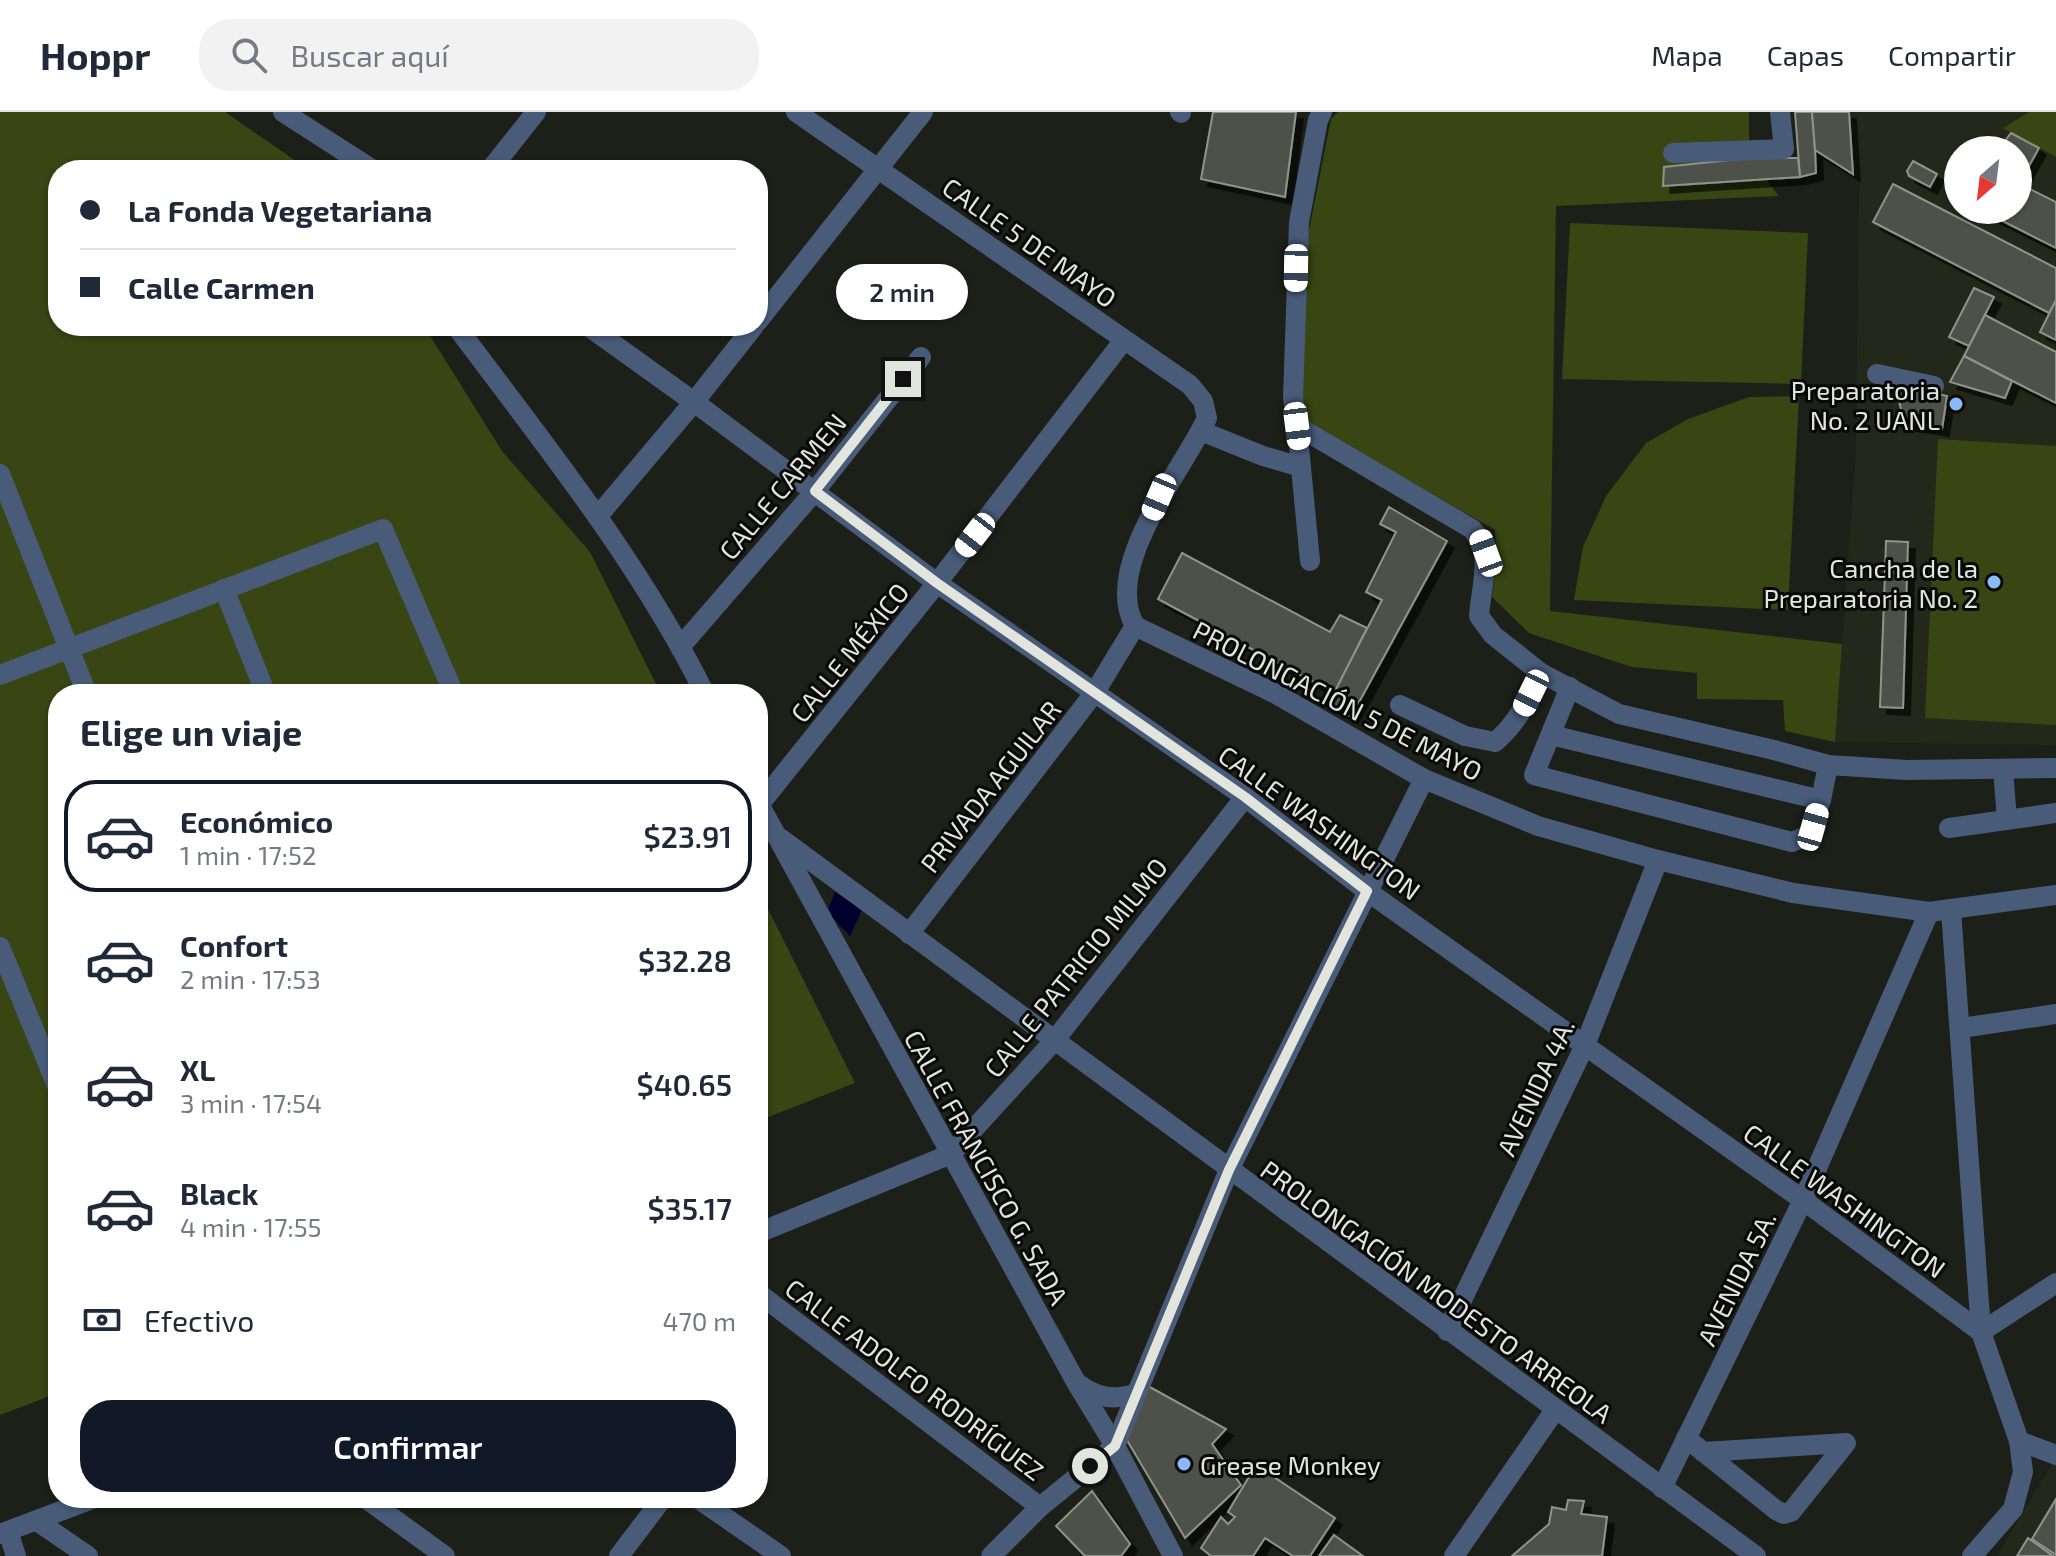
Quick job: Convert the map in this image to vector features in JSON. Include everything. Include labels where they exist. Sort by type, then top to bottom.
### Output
[{"type":"street","points":[[283,112],[357,160]]},
{"type":"street","points":[[498,160],[536,112]]},
{"type":"street","name":"CALLE 5 DE MAYO","points":[[796,112],[1190,385],[1207,411],[1201,431]]},
{"type":"street","points":[[768,308],[923,112]]},
{"type":"street","points":[[1310,561],[1293,380],[1299,222],[1322,112]]},
{"type":"street","points":[[1673,153],[1784,149],[1780,112]]},
{"type":"street","points":[[339,149],[348,160]]},
{"type":"street","points":[[463,336],[598,516],[681,646],[700,684]]},
{"type":"street","name":"CALLE WASHINGTON","points":[[602,336],[937,583],[1245,797],[1367,891],[1803,1200],[1981,1332]]},
{"type":"street","points":[[598,516],[746,336]]},
{"type":"street","name":"CALLE MÉXICO","points":[[768,792],[937,583],[1124,340]]},
{"type":"street","name":"CALLE CARMEN","points":[[681,646],[815,491],[921,357]]},
{"type":"street","points":[[1877,374],[1934,386]]},
{"type":"street","points":[[1297,426],[1472,529],[1486,553],[1479,616],[1493,635],[1541,673],[1619,714],[1828,765],[1907,770],[2056,768]]},
{"type":"street","points":[[1135,626],[1129,616],[1127,595],[1131,565],[1159,497],[1201,431],[1263,456],[1301,467]]},
{"type":"street","points":[[0,474],[83,684]]},
{"type":"street","points":[[0,675],[383,529],[450,684]]},
{"type":"street","points":[[224,589],[262,684]]},
{"type":"street","name":"PRIVADA AGUILAR","points":[[909,934],[1095,692],[1135,626]]},
{"type":"street","name":"PROLONGACIÓN 5 DE MAYO","points":[[1135,626],[1276,694],[1424,779],[1538,826],[1793,893],[1929,912],[2056,895]]},
{"type":"street","points":[[1400,705],[1465,736],[1495,742],[1510,730],[1521,714],[1541,673]]},
{"type":"street","points":[[1570,687],[1534,775],[1792,842],[1809,835],[1821,800],[1828,765]]},
{"type":"street","points":[[1551,735],[1821,800]]},
{"type":"street","points":[[2003,769],[2007,820]]},
{"type":"street","points":[[991,1556],[1040,1507],[1115,1446],[1229,1170],[1424,779]]},
{"type":"street","name":"CALLE PATRICIO MILMO","points":[[768,1229],[951,1154],[1054,1041],[1245,797]]},
{"type":"street","points":[[1949,828],[2056,813]]},
{"type":"street","name":"CALLE FRANCISCO G. SADA","points":[[768,818],[831,939],[1076,1382],[1115,1446],[1173,1556]]},
{"type":"street","name":"PROLONGACIÓN MODESTO ARREOLA","points":[[780,838],[1756,1556]]},
{"type":"street","name":"AVENIDA 4A.","points":[[1447,1331],[1585,1045],[1658,860]]},
{"type":"street","points":[[1951,910],[1981,1332],[2019,1441],[2023,1472],[2013,1509],[1972,1556]]},
{"type":"street","name":"AVENIDA 5A.","points":[[1662,1488],[1803,1200],[1929,912]]},
{"type":"street","points":[[0,947],[48,1064]]},
{"type":"street","points":[[1961,1028],[2056,1014]]},
{"type":"street","points":[[1981,1332],[2056,1283]]},
{"type":"street","name":"CALLE ADOLFO RODRÍGUEZ","points":[[768,1301],[1040,1507]]},
{"type":"street","points":[[1076,1382],[1089,1392],[1104,1397],[1136,1393]]},
{"type":"street","points":[[1454,1556],[1555,1410]]},
{"type":"street","points":[[1686,1438],[1703,1452],[1784,1514],[1791,1512],[1846,1443],[1703,1452]]},
{"type":"street","points":[[2019,1441],[2056,1455]]},
{"type":"street","points":[[16,1556],[4,1533],[70,1508]]},
{"type":"street","points":[[379,1508],[445,1556]]},
{"type":"street","points":[[619,1556],[655,1508]]},
{"type":"street","points":[[711,1508],[781,1556]]},
{"type":"street","points":[[37,1521],[88,1556]]},
{"type":"shaded area","name":"Preparatoria No. 2 UANL","points":[[1812,112],[2056,112],[2056,745],[1835,742],[1856,448],[1859,179],[1815,150]]},
{"type":"shaded area","points":[[2056,1457],[2056,1556],[1997,1556]]},
{"type":"green space","points":[[0,112],[225,112],[295,160],[48,160],[48,336],[430,336],[502,451],[590,552],[656,684],[48,684],[48,1397],[0,1415]]},
{"type":"green space","points":[[1338,112],[1749,112],[1749,158],[1779,196],[1556,206],[1550,611],[1842,644],[1835,742],[1785,731],[1783,700],[1697,699],[1697,673],[1632,667],[1529,633],[1492,597],[1497,559],[1495,530],[1300,418],[1301,270],[1331,119]]},
{"type":"green space","points":[[2029,112],[2056,112],[2056,157],[2032,144],[2032,136],[2018,136],[2003,128]]},
{"type":"green space","points":[[1570,223],[1808,233],[1801,384],[1562,379]]},
{"type":"green space","points":[[1799,396],[1788,610],[1574,600],[1583,547],[1606,496],[1646,443],[1688,419],[1749,397]]},
{"type":"green space","name":"Cancha de la Preparatoria No. 2","points":[[1938,439],[2056,446],[2056,725],[1925,718]]},
{"type":"green space","points":[[768,909],[855,1083],[768,1117]]},
{"type":"water","points":[[835,892],[862,910],[850,936],[827,912]]},
{"type":"building","points":[[1213,112],[1296,112],[1285,197],[1201,179]]},
{"type":"building","points":[[1795,112],[1812,112],[1815,150],[1816,173],[1800,177]]},
{"type":"building","points":[[1812,112],[1849,112],[1853,174],[1815,150]]},
{"type":"building","points":[[2032,144],[2039,148],[2032,161]]},
{"type":"building","points":[[1749,158],[1798,158],[1800,177],[1663,186],[1664,167]]},
{"type":"building","points":[[1913,161],[1937,174],[1930,187],[1909,176],[1907,171]]},
{"type":"building","points":[[1893,184],[1944,210],[1944,224],[1971,224],[2056,268],[2056,300],[2049,313],[1873,222]]},
{"type":"building","points":[[2032,190],[2056,202],[2056,248],[2009,224],[2032,224]]},
{"type":"building","points":[[1974,288],[1994,297],[1969,346],[1949,337]]},
{"type":"building","points":[[2056,300],[2056,340],[2040,332]]},
{"type":"building","points":[[1985,315],[2056,352],[2056,403],[1964,356]]},
{"type":"building","points":[[1964,356],[2012,381],[2005,398],[1950,382]]},
{"type":"building","points":[[1894,384],[1947,396],[1942,429],[1905,423]]},
{"type":"building","points":[[1389,507],[1447,541],[1351,717],[1328,704],[1382,600],[1366,592],[1396,532],[1380,524]]},
{"type":"building","points":[[1886,541],[1908,542],[1907,572],[1885,571]]},
{"type":"building","points":[[1182,553],[1330,632],[1340,615],[1367,628],[1334,693],[1158,599]]},
{"type":"building","points":[[1885,573],[1907,574],[1903,708],[1880,707]]},
{"type":"building","name":"Grease Monkey","points":[[1148,1386],[1226,1429],[1212,1444],[1241,1485],[1185,1538],[1125,1437]]},
{"type":"building","points":[[1256,1465],[1335,1518],[1310,1556],[1293,1556],[1265,1538],[1253,1556],[1211,1556],[1201,1548],[1221,1517],[1228,1524],[1235,1517],[1228,1512]]},
{"type":"building","points":[[1092,1491],[1130,1544],[1121,1556],[1085,1556],[1056,1526]]},
{"type":"building","points":[[2056,1499],[2056,1555],[2032,1539]]},
{"type":"building","points":[[1568,1500],[1584,1501],[1581,1514],[1607,1517],[1602,1556],[1512,1556],[1549,1524],[1552,1507],[1566,1510]]},
{"type":"building","points":[[1334,1535],[1363,1556],[1319,1556]]},
{"type":"building","points":[[2028,1538],[2053,1556],[2017,1556]]},
{"type":"place","name":"Preparatoria No. 2 UANL","points":[[1956,404]]},
{"type":"place","name":"Cancha de la Preparatoria No. 2","points":[[1994,582]]},
{"type":"place","name":"Grease Monkey","points":[[1184,1464]]},
{"type":"route","points":[[903,379],[815,491],[937,583],[1245,797],[1367,891],[1229,1170],[1115,1446],[1090,1466]]}]
